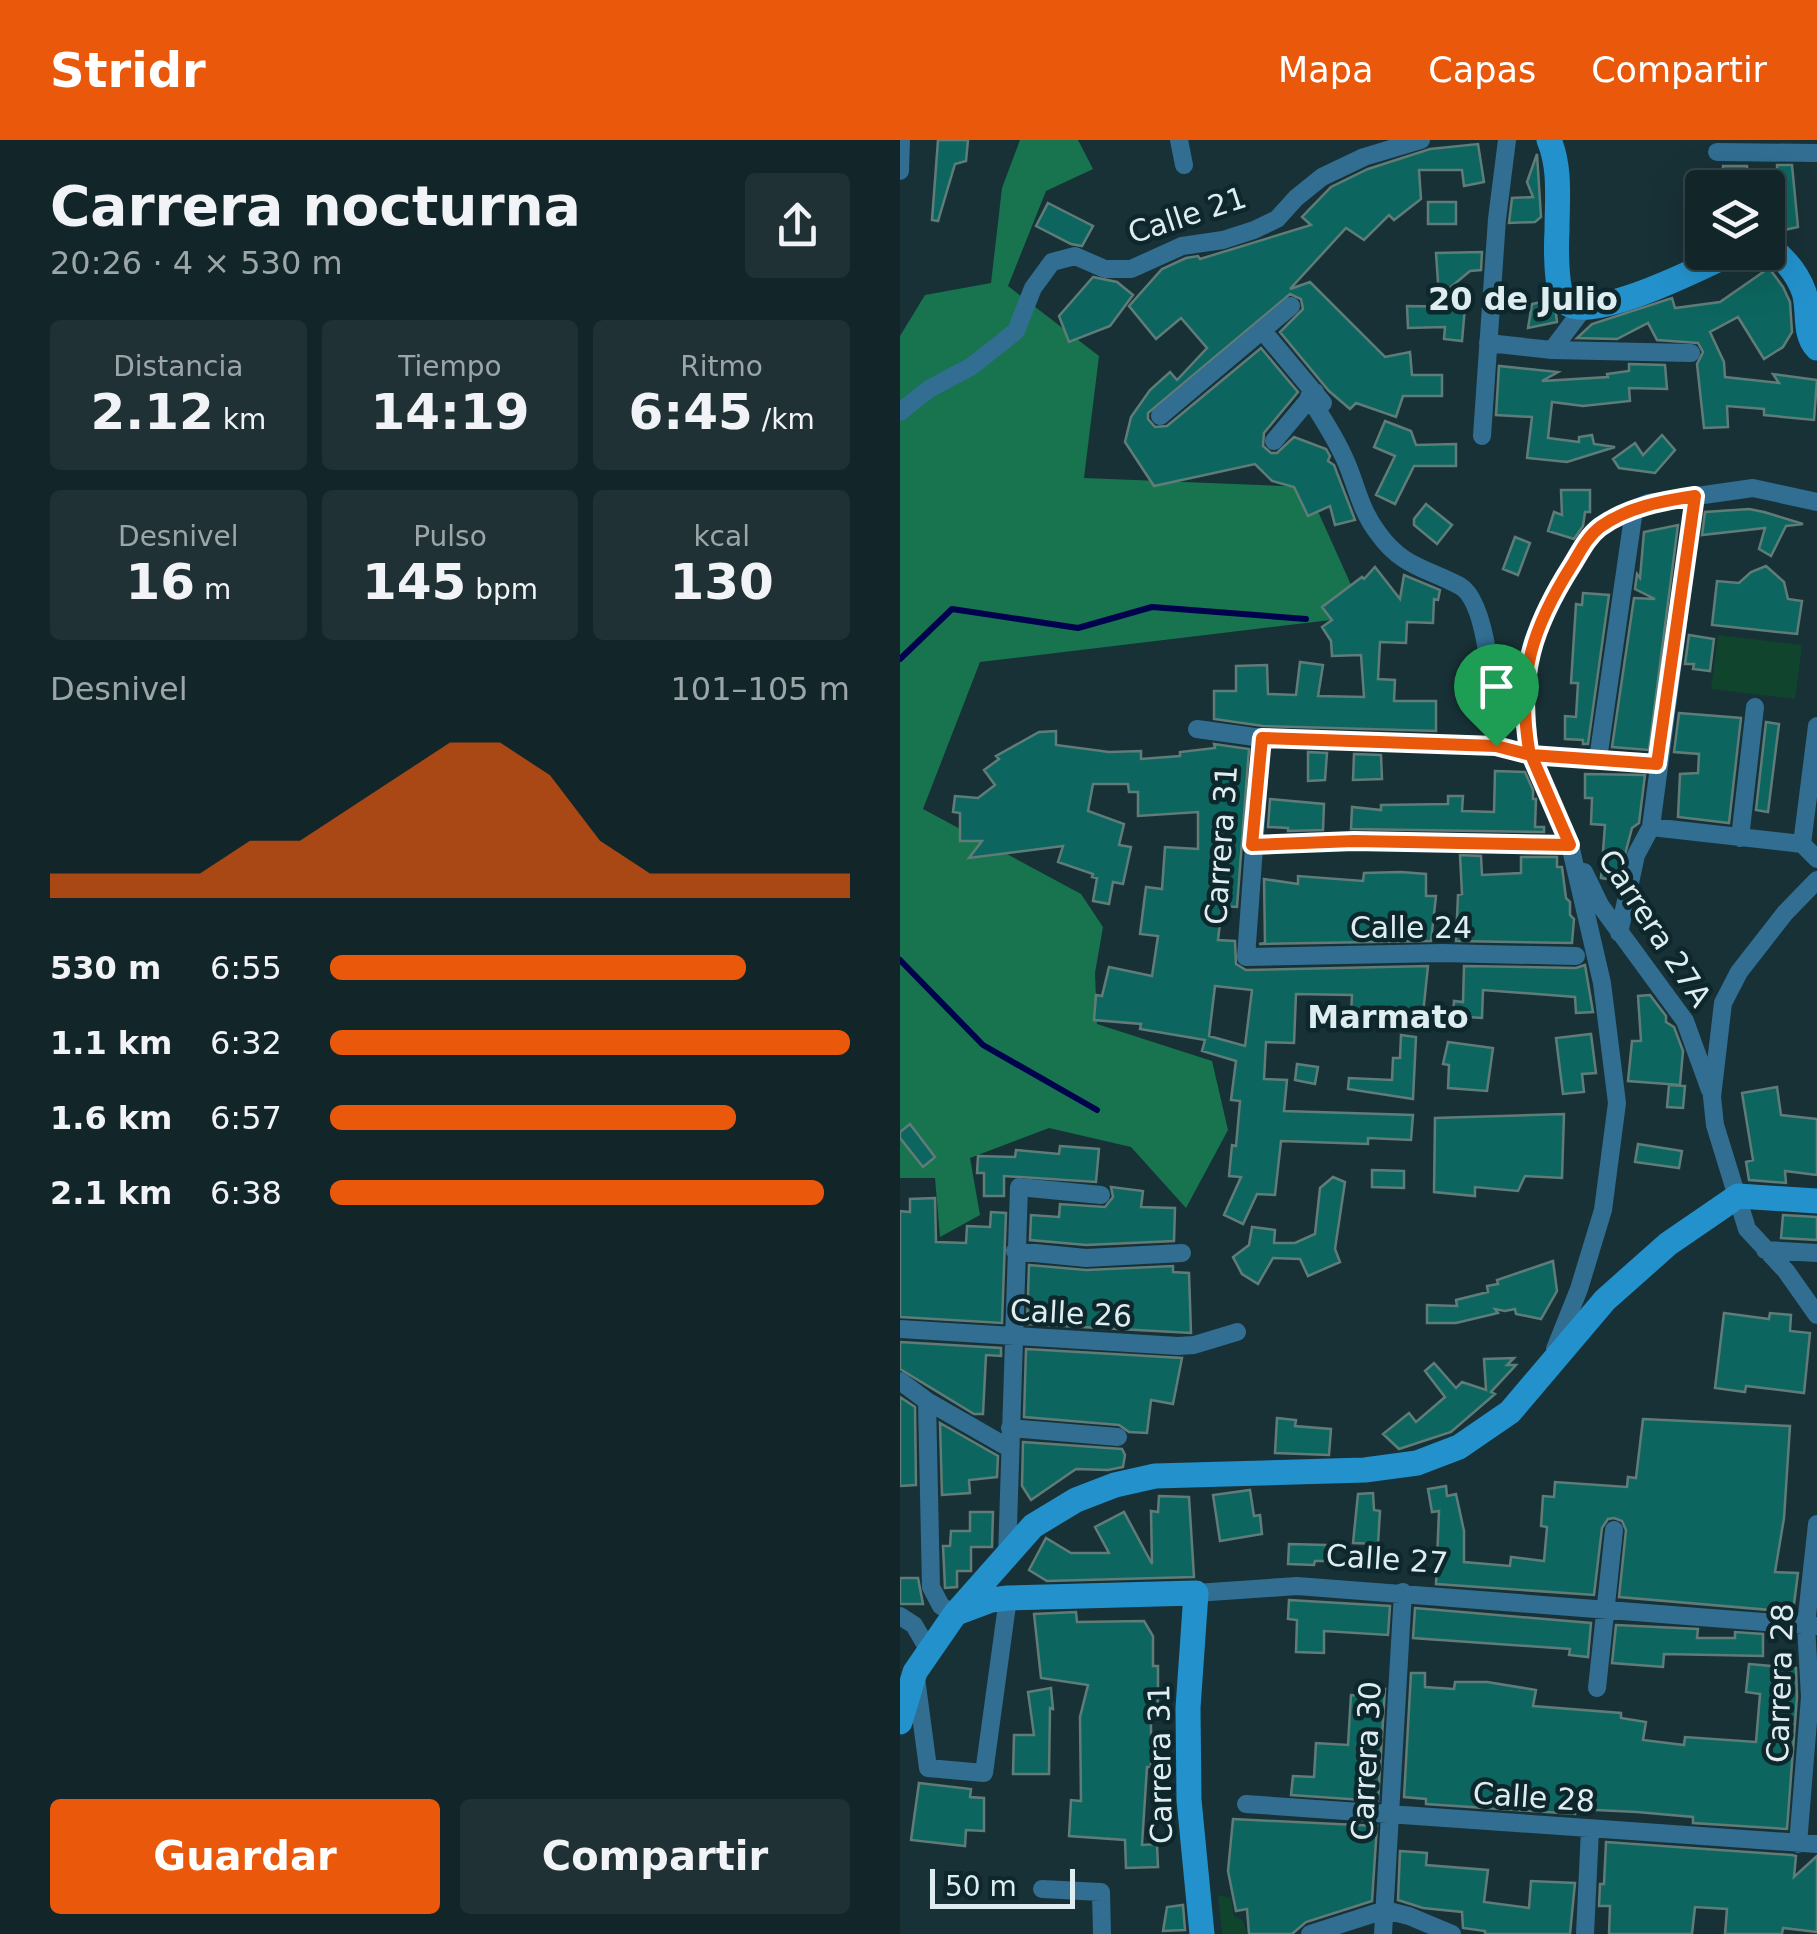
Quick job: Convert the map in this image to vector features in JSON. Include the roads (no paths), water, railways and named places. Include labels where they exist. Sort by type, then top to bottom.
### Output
[{"type":"main road","points":[[1550,141],[1556,159],[1556,244],[1562,296],[1570,306],[1583,309],[1640,295],[1695,270]]},
{"type":"main road","points":[[1785,262],[1805,294],[1809,335],[1817,348]]},
{"type":"main road","points":[[900,1722],[915,1672],[955,1614],[1034,1526],[1076,1500],[1115,1485],[1155,1476],[1365,1470],[1417,1463],[1459,1447],[1510,1412],[1605,1300],[1668,1244],[1738,1196],[1817,1201]]},
{"type":"main road","name":"Calle 27","points":[[955,1614],[1008,1598],[1196,1593]]},
{"type":"main road","name":"Carrera 31","points":[[1196,1593],[1188,1708],[1189,1800],[1202,1934]]},
{"type":"street","points":[[900,171],[901,140]]},
{"type":"street","points":[[1179,140],[1184,165]]},
{"type":"street","name":"Calle 21","points":[[900,412],[929,389],[972,366],[1016,331],[1034,288],[1052,262],[1074,256],[1105,269],[1131,269],[1182,246],[1223,240],[1254,230],[1277,220],[1322,177],[1364,157],[1422,140]]},
{"type":"street","points":[[1482,436],[1507,140]]},
{"type":"street","points":[[1717,152],[1817,153]]},
{"type":"street","points":[[1160,416],[1291,306]]},
{"type":"street","points":[[1552,350],[1583,309]]},
{"type":"street","points":[[1262,330],[1340,426]]},
{"type":"street","points":[[1488,343],[1552,350],[1691,353]]},
{"type":"street","points":[[1274,441],[1312,395]]},
{"type":"street","points":[[1312,395],[1348,465],[1358,502],[1378,535],[1406,564],[1463,588],[1472,600],[1485,628],[1496,746]]},
{"type":"street","points":[[1549,1364],[1579,1289],[1603,1210],[1617,1103],[1602,983],[1570,845],[1531,755],[1525,726],[1524,677],[1534,641],[1557,589],[1592,534],[1634,510],[1648,504],[1753,488],[1817,502]]},
{"type":"street","points":[[1619,933],[1636,854],[1651,827],[1695,496]]},
{"type":"street","points":[[1598,759],[1634,510]]},
{"type":"street","points":[[1740,838],[1755,707]]},
{"type":"street","points":[[1802,844],[1817,726]]},
{"type":"street","points":[[1197,729],[1262,738],[1496,746],[1531,755],[1657,764]]},
{"type":"street","name":"Carrera 31","points":[[1246,957],[1262,738]]},
{"type":"street","points":[[1651,827],[1802,844],[1817,858]]},
{"type":"street","points":[[1252,845],[1354,841],[1570,845]]},
{"type":"street","name":"Carrera 27A","points":[[1570,845],[1600,905],[1685,1021],[1712,1097]]},
{"type":"street","points":[[1817,880],[1785,913],[1739,972],[1723,1002],[1712,1097],[1715,1126],[1748,1229],[1786,1271],[1817,1315]]},
{"type":"street","name":"Calle 24","points":[[1246,957],[1442,953],[1576,956]]},
{"type":"street","points":[[1007,1556],[1019,1188],[1101,1195]]},
{"type":"street","points":[[1015,1250],[1086,1258],[1182,1253]]},
{"type":"street","points":[[1765,1250],[1817,1253]]},
{"type":"street","name":"Calle 26","points":[[900,1329],[1178,1346],[1237,1332]]},
{"type":"street","points":[[900,1380],[927,1401],[1009,1448]]},
{"type":"street","points":[[927,1401],[931,1587],[941,1606],[955,1614]]},
{"type":"street","points":[[1010,1428],[1118,1437]]},
{"type":"street","points":[[1010,1502],[1034,1526]]},
{"type":"street","name":"Carrera 28","points":[[1808,1844],[1817,1524]]},
{"type":"street","points":[[1597,1688],[1614,1530]]},
{"type":"street","name":"Calle 27","points":[[1196,1593],[1297,1586],[1812,1626]]},
{"type":"street","name":"Carrera 30","points":[[1384,1934],[1403,1592]]},
{"type":"street","points":[[915,1672],[928,1768],[984,1774],[1008,1598]]},
{"type":"street","points":[[900,1616],[914,1625],[928,1649]]},
{"type":"street","name":"Calle 28","points":[[1246,1804],[1808,1844]]},
{"type":"street","points":[[1585,1934],[1590,1829]]},
{"type":"street","points":[[1042,1888],[1101,1892],[1102,1934]]},
{"type":"street","points":[[1310,1934],[1385,1910],[1452,1934]]},
{"type":"waterway","points":[[900,659],[952,609],[1078,628],[1152,607],[1306,619]]},
{"type":"waterway","points":[[900,960],[983,1045],[1097,1110]]},
{"type":"district","name":"20 de Julio","points":[[1523,299]]},
{"type":"district","name":"Marmato","points":[[1388,1017]]}]
